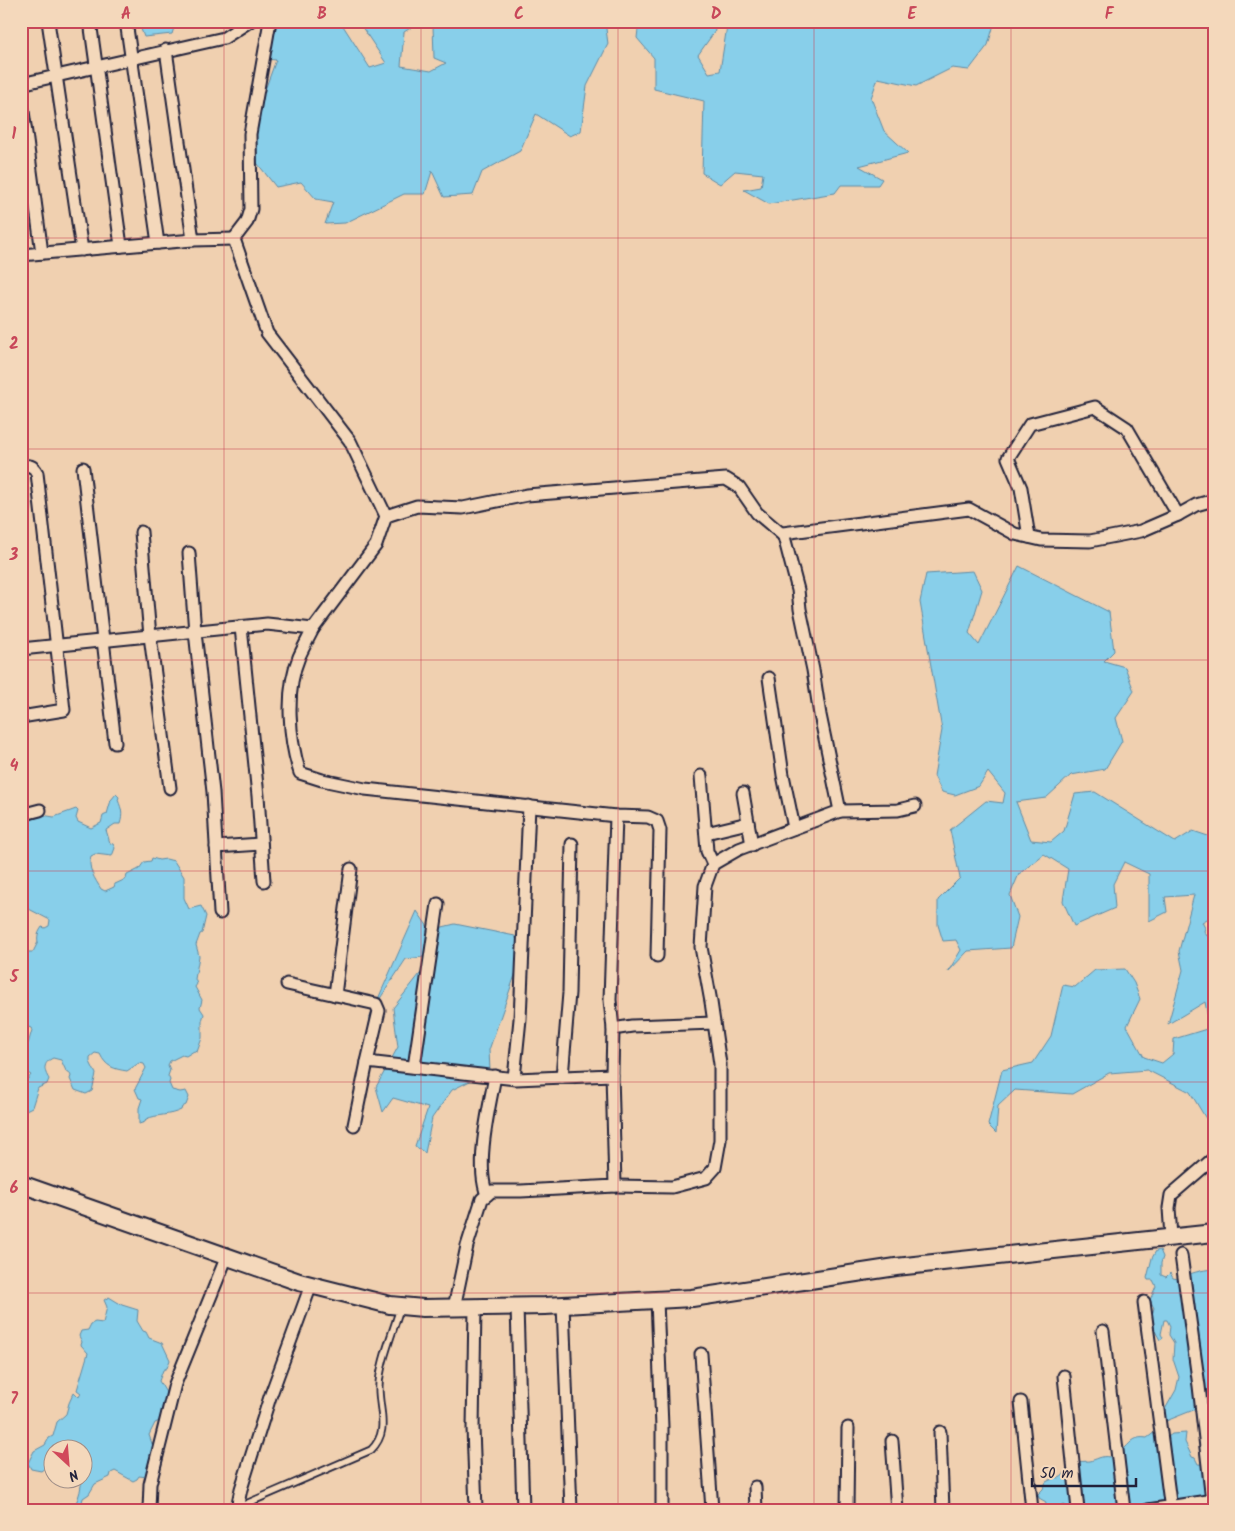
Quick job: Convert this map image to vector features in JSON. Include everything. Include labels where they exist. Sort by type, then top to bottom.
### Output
[{"type":"street","points":[[48,21],[82,250]]},
{"type":"street","points":[[90,21],[121,246]]},
{"type":"street","points":[[126,21],[158,243]]},
{"type":"street","points":[[21,84],[224,38],[250,21]]},
{"type":"street","points":[[234,239],[247,222],[251,208],[250,134],[270,21]]},
{"type":"street","points":[[166,50],[193,240]]},
{"type":"street","points":[[21,96],[42,253]]},
{"type":"street","points":[[21,255],[193,240],[234,239]]},
{"type":"street","points":[[234,239],[267,333],[350,441],[386,516],[376,544],[313,629],[298,659],[291,689],[291,733],[300,773],[322,780],[365,789],[616,816],[648,817],[657,821],[660,830],[657,956]]},
{"type":"street","points":[[1029,537],[1021,488],[1008,458],[1030,424],[1096,406],[1128,428],[1178,515]]},
{"type":"street","points":[[21,466],[30,465],[34,467],[37,473],[55,645],[64,710],[21,717]]},
{"type":"street","points":[[83,468],[115,743]]},
{"type":"street","points":[[386,516],[416,506],[463,508],[527,495],[726,479],[739,487],[756,513],[784,536],[798,590],[820,715],[840,811]]},
{"type":"street","points":[[784,536],[783,534],[969,509],[1015,534],[1041,540],[1090,541],[1140,531],[1214,500]]},
{"type":"street","points":[[141,532],[150,636],[170,788]]},
{"type":"street","points":[[189,553],[195,632],[213,792],[220,913]]},
{"type":"street","points":[[21,649],[267,624],[313,629]]},
{"type":"street","points":[[241,627],[264,882]]},
{"type":"street","points":[[769,678],[783,775],[794,828]]},
{"type":"street","points":[[702,776],[707,851],[713,864]]},
{"type":"street","points":[[743,793],[752,844]]},
{"type":"street","points":[[514,1078],[520,1019],[529,806]]},
{"type":"street","points":[[454,1308],[467,1246],[482,1198],[492,1191],[615,1186],[672,1187],[706,1178],[715,1168],[720,1140],[720,1064],[701,948],[705,886],[713,864],[740,849],[840,811],[898,810],[915,806]]},
{"type":"street","points":[[21,815],[40,810]]},
{"type":"street","points":[[615,1186],[612,1076],[613,1029],[610,1000],[616,816]]},
{"type":"street","points":[[706,833],[748,823]]},
{"type":"street","points":[[216,847],[261,844]]},
{"type":"street","points":[[562,1077],[569,993],[572,844]]},
{"type":"street","points":[[335,995],[351,869]]},
{"type":"street","points":[[414,1067],[438,904]]},
{"type":"street","points":[[287,984],[376,1004],[379,1012],[366,1062],[354,1125]]},
{"type":"street","points":[[613,1029],[632,1026],[714,1023]]},
{"type":"street","points":[[366,1062],[514,1078],[612,1076]]},
{"type":"street","points":[[487,1195],[482,1174],[486,1130],[495,1076]]},
{"type":"street","points":[[1171,1237],[1169,1208],[1172,1195],[1214,1158]]},
{"type":"street","points":[[21,1184],[311,1285],[348,1296],[400,1306],[454,1308],[517,1307],[717,1295],[896,1267],[1214,1233]]},
{"type":"street","points":[[1148,1510],[1213,1503],[1181,1255]]},
{"type":"street","points":[[148,1510],[150,1484],[175,1384],[227,1256]]},
{"type":"street","points":[[234,1509],[270,1397],[311,1285]]},
{"type":"street","points":[[657,1300],[662,1427],[662,1510]]},
{"type":"street","points":[[1144,1302],[1170,1508]]},
{"type":"street","points":[[563,1305],[571,1510]]},
{"type":"street","points":[[517,1307],[523,1510]]},
{"type":"street","points":[[475,1308],[472,1428],[476,1510]]},
{"type":"street","points":[[1103,1331],[1124,1510]]},
{"type":"street","points":[[701,1354],[712,1510]]},
{"type":"street","points":[[1064,1376],[1078,1510]]},
{"type":"street","points":[[1021,1402],[1032,1510]]},
{"type":"street","points":[[847,1510],[848,1428]]},
{"type":"street","points":[[940,1432],[943,1510]]},
{"type":"street","points":[[892,1440],[896,1510]]},
{"type":"street","points":[[755,1487],[756,1510]]},
{"type":"lane","points":[[234,1509],[371,1450],[378,1443],[383,1432],[378,1386],[400,1306]]},
{"type":"water","points":[[138,21],[176,21],[172,34],[144,37]]},
{"type":"water","points":[[275,21],[340,21],[370,68],[386,63],[358,21],[605,21],[608,44],[587,86],[581,131],[570,136],[536,114],[520,151],[482,172],[473,195],[444,197],[432,171],[425,194],[404,194],[345,223],[325,224],[333,202],[316,199],[301,182],[276,187],[254,159],[256,114],[276,60],[266,59]],"holes":[[[420,22],[433,25],[434,58],[446,63],[431,71],[401,66],[404,32]]]},
{"type":"water","points":[[639,21],[712,21],[715,31],[698,55],[709,73],[720,71],[727,26],[736,21],[995,21],[988,45],[969,70],[952,68],[916,86],[878,78],[871,98],[884,131],[908,153],[859,166],[882,179],[878,185],[841,185],[835,193],[769,204],[744,190],[761,187],[763,174],[735,171],[720,184],[702,173],[704,101],[654,89],[654,58],[637,38]]},
{"type":"water","points":[[1019,566],[1109,612],[1114,651],[1104,661],[1125,667],[1134,691],[1116,718],[1122,741],[1105,769],[1071,775],[1046,798],[1016,802],[1031,840],[1051,842],[1064,831],[1075,794],[1095,792],[1175,842],[1193,831],[1214,838],[1214,915],[1202,922],[1207,936],[1214,936],[1214,1132],[1190,1092],[1147,1070],[1109,1073],[1072,1094],[1015,1090],[998,1106],[996,1133],[988,1125],[1002,1070],[1033,1063],[1051,1036],[1063,985],[1075,987],[1095,970],[1125,969],[1134,983],[1140,999],[1127,1026],[1144,1057],[1162,1063],[1173,1054],[1174,1039],[1210,1028],[1205,1002],[1168,1024],[1183,970],[1179,951],[1194,895],[1165,897],[1167,912],[1149,921],[1149,874],[1124,862],[1113,884],[1115,908],[1074,926],[1063,901],[1068,869],[1044,854],[1019,874],[1010,895],[1018,917],[1011,948],[968,951],[948,972],[961,950],[956,940],[943,941],[938,925],[938,900],[960,878],[950,830],[986,801],[1003,803],[1005,793],[988,772],[979,786],[955,795],[942,792],[934,776],[942,730],[920,602],[926,574],[973,571],[982,590],[969,633],[979,645]]},
{"type":"water","points":[[116,794],[119,797],[122,817],[120,824],[115,824],[106,830],[110,843],[115,848],[112,856],[95,854],[91,856],[90,860],[92,873],[101,889],[105,891],[114,887],[115,884],[126,879],[127,875],[139,869],[144,862],[151,861],[152,858],[174,861],[184,877],[184,898],[189,909],[201,906],[206,916],[202,933],[196,945],[199,956],[195,979],[197,984],[195,987],[202,1000],[200,1008],[204,1014],[202,1038],[197,1052],[194,1051],[186,1056],[182,1055],[170,1061],[168,1065],[170,1070],[168,1076],[169,1083],[172,1090],[186,1091],[189,1097],[186,1105],[181,1110],[150,1117],[145,1122],[139,1124],[139,1108],[142,1099],[139,1098],[135,1089],[146,1068],[144,1064],[139,1063],[127,1071],[118,1069],[108,1065],[100,1054],[95,1053],[90,1057],[90,1062],[96,1074],[92,1091],[86,1094],[75,1090],[70,1079],[71,1076],[66,1071],[61,1060],[53,1058],[47,1062],[45,1067],[49,1079],[47,1084],[38,1088],[32,1107],[24,1111],[21,1110],[21,1082],[27,1080],[31,1075],[21,1069],[21,1047],[28,1044],[32,1030],[21,1024],[21,978],[25,971],[23,967],[28,952],[33,952],[42,927],[49,926],[50,920],[27,908],[21,908],[21,849],[23,844],[21,841],[21,830],[27,827],[29,821],[42,815],[54,817],[76,809],[78,811],[76,818],[78,822],[91,828],[101,823],[103,816],[107,814],[111,800]]},
{"type":"water","points":[[417,911],[430,930],[455,924],[515,936],[523,952],[489,1050],[490,1071],[452,1090],[432,1118],[425,1153],[415,1146],[428,1108],[393,1098],[383,1112],[376,1087],[398,1047],[393,1008],[427,965],[423,957],[406,959],[379,1000],[367,1042],[370,1017]]},
{"type":"water","points":[[1160,1250],[1163,1257],[1161,1275],[1166,1277],[1170,1273],[1173,1278],[1178,1279],[1196,1272],[1214,1269],[1214,1412],[1196,1409],[1166,1421],[1160,1418],[1176,1390],[1179,1377],[1173,1359],[1174,1343],[1169,1335],[1170,1326],[1167,1320],[1164,1320],[1161,1334],[1163,1338],[1160,1340],[1155,1331],[1148,1329],[1154,1308],[1150,1300],[1156,1286],[1153,1280],[1148,1280],[1147,1278],[1152,1258],[1156,1251]]},
{"type":"water","points":[[109,1297],[122,1305],[138,1310],[137,1321],[143,1331],[146,1332],[149,1338],[162,1343],[170,1360],[167,1368],[163,1370],[159,1381],[170,1399],[168,1417],[155,1423],[149,1435],[156,1455],[147,1477],[139,1476],[133,1481],[115,1471],[111,1473],[110,1477],[95,1484],[89,1494],[83,1498],[80,1510],[77,1510],[75,1505],[81,1488],[92,1488],[92,1438],[49,1438],[53,1436],[57,1422],[66,1414],[74,1392],[79,1397],[81,1393],[77,1390],[88,1353],[81,1345],[82,1342],[79,1336],[81,1331],[88,1330],[91,1324],[95,1322],[103,1323],[107,1307],[104,1300]]},
{"type":"water","points":[[1155,1432],[1160,1433],[1164,1440],[1172,1434],[1186,1433],[1185,1442],[1192,1457],[1195,1458],[1198,1464],[1214,1465],[1214,1510],[1073,1510],[1064,1505],[1057,1510],[1045,1510],[1046,1502],[1039,1498],[1038,1494],[1046,1482],[1056,1477],[1061,1477],[1069,1466],[1074,1463],[1109,1457],[1134,1440],[1147,1438]]},
{"type":"water","points":[[42,1447],[41,1471],[31,1469],[28,1463],[34,1451]]}]
